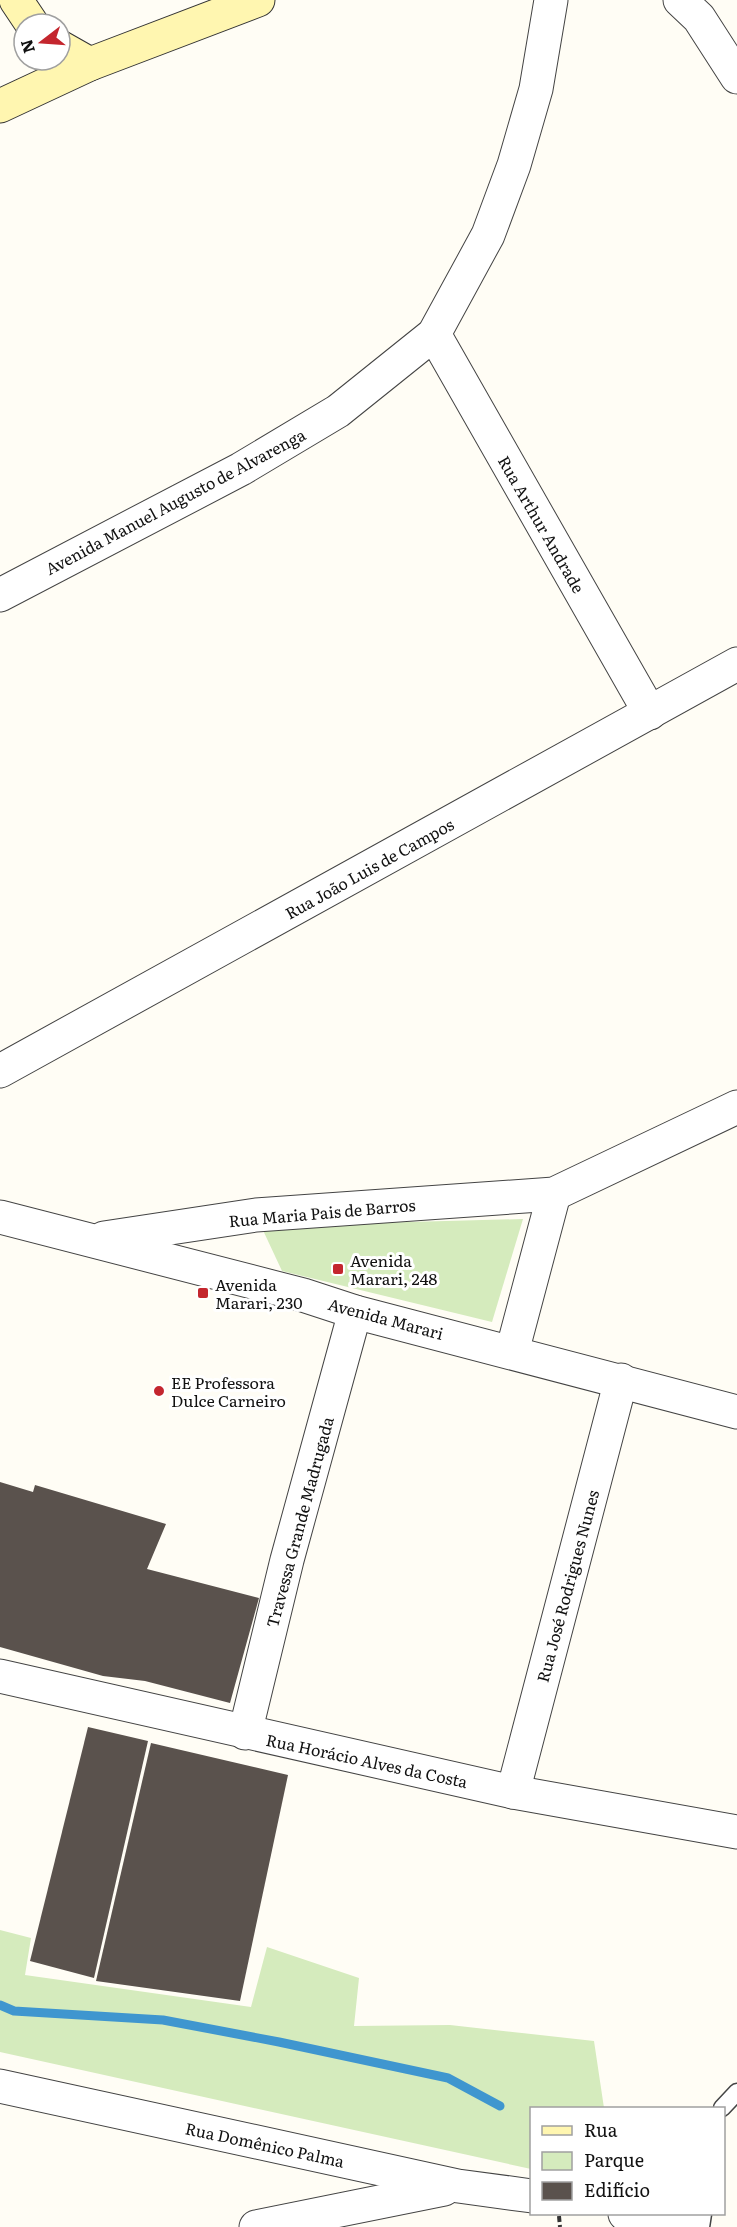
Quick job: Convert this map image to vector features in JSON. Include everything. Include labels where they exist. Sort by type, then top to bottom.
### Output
[{"type":"street","points":[[0,106],[90,64],[258,0]]},
{"type":"street","name":"Avenida Manuel Augusto de Alvarenga","points":[[0,595],[241,469],[338,411],[434,334],[488,235],[514,165],[536,89],[551,0]]},
{"type":"street","points":[[680,0],[699,18],[737,77]]},
{"type":"street","points":[[72,54],[90,64]]},
{"type":"street","name":"Rua Arthur Andrade","points":[[434,334],[650,713]]},
{"type":"street","name":"Rua João Luis de Campos","points":[[0,1071],[737,664]]},
{"type":"street","name":"Rua Maria Pais de Barros","points":[[91,1240],[256,1215],[554,1194],[737,1107]]},
{"type":"street","points":[[512,1352],[554,1194]]},
{"type":"street","name":"Avenida Marari","points":[[0,1217],[292,1292],[355,1312],[737,1412]]},
{"type":"street","name":"Travessa Grande Madrugada","points":[[245,1733],[287,1560],[355,1312]]},
{"type":"street","name":"Rua José Rodrigues Nunes","points":[[513,1792],[621,1380]]},
{"type":"street","name":"Rua Horácio Alves da Costa","points":[[0,1676],[513,1792],[737,1832]]},
{"type":"street","name":"Rua Domênico Palma","points":[[0,2086],[458,2186],[530,2196]]},
{"type":"street","points":[[256,2227],[458,2186]]},
{"type":"street","points":[[631,2215],[687,2227]]},
{"type":"lane","points":[[724,2107],[737,2092]]},
{"type":"green space","points":[[523,1219],[492,1322],[282,1271],[261,1226]]},
{"type":"green space","points":[[0,1930],[31,1938],[25,1975],[251,2007],[267,1947],[359,1978],[354,2026],[450,2025],[594,2041],[604,2107],[530,2107],[530,2169],[0,2052]]},
{"type":"building","points":[[0,1482],[33,1492],[35,1485],[166,1524],[147,1569],[259,1598],[230,1703],[145,1681],[103,1676],[0,1647]]},
{"type":"building","points":[[88,1727],[148,1741],[94,1978],[30,1961]]},
{"type":"building","points":[[151,1743],[288,1775],[240,2001],[96,1981]]},
{"type":"waterway","points":[[0,2005],[14,2011],[163,2020],[279,2042],[448,2078],[500,2106]]},
{"type":"place","name":"Avenida Marari, 248","points":[[338,1269]]},
{"type":"place","name":"Avenida Marari, 230","points":[[203,1293]]},
{"type":"place","name":"EE Professora Dulce Carneiro","points":[[159,1391]]}]
